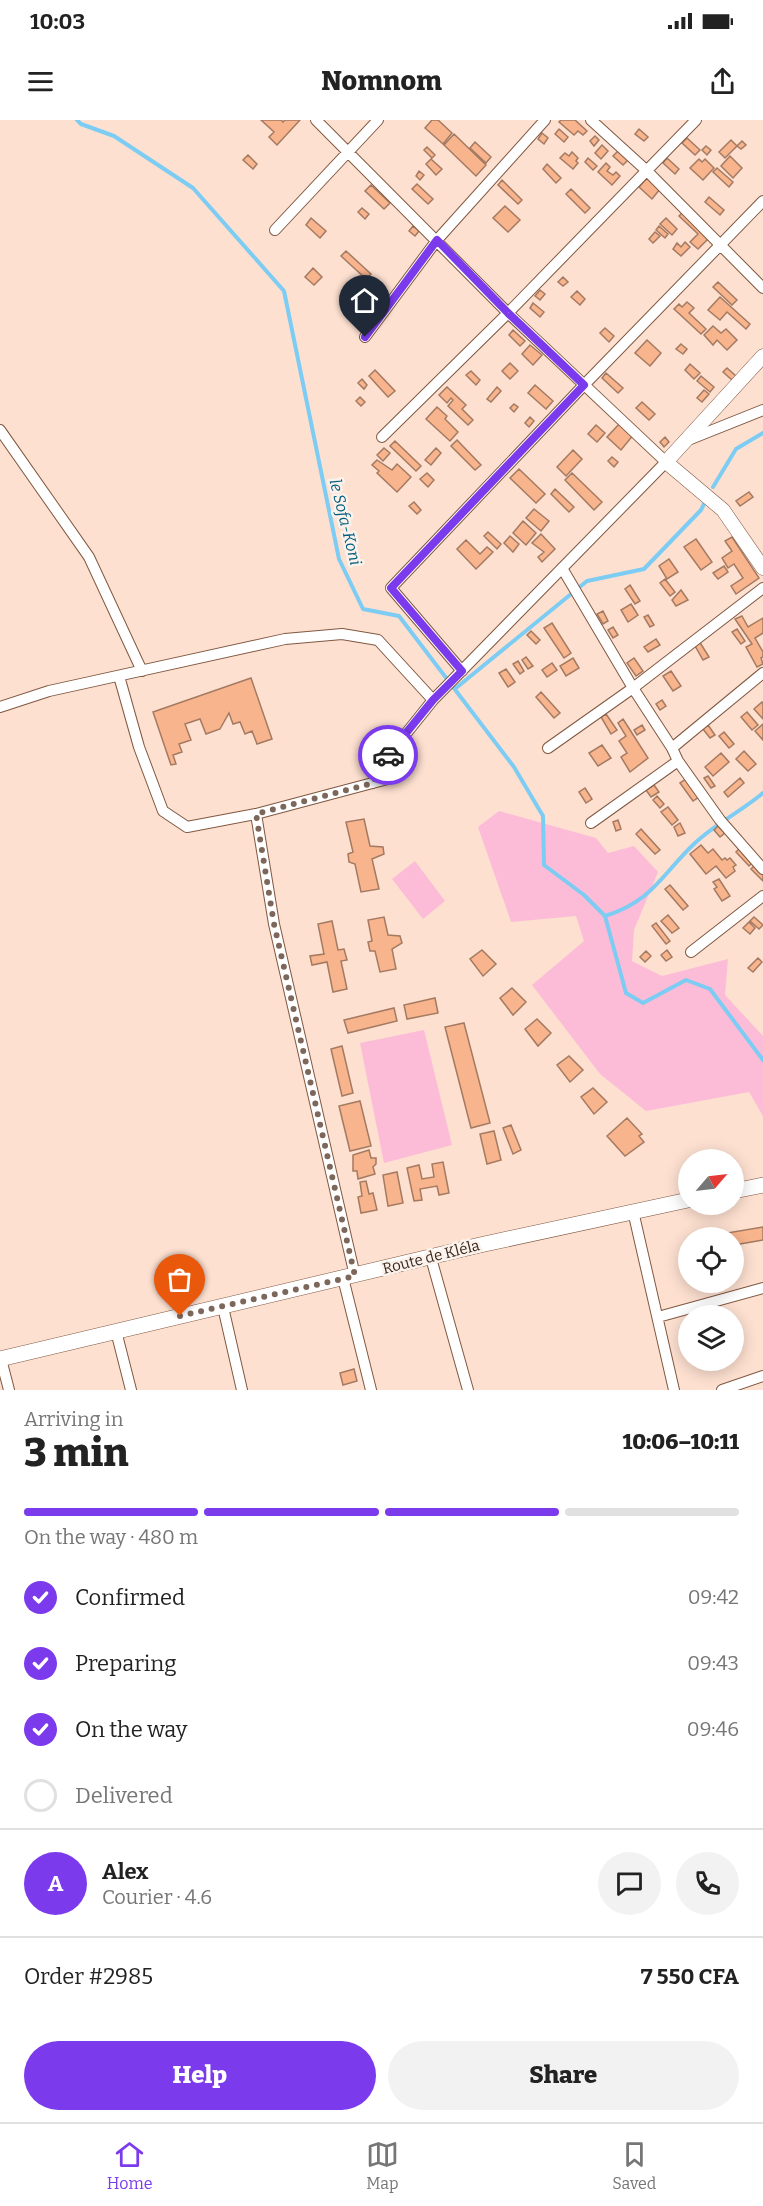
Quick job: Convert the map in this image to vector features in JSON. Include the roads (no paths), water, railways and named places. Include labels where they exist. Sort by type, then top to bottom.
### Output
[{"type":"main road","points":[[744,1189],[763,1185]]},
{"type":"main road","name":"Route de Kléla","points":[[0,1359],[678,1202]]},
{"type":"street","points":[[316,120],[508,313],[666,462],[723,510],[763,568]]},
{"type":"street","points":[[275,230],[378,120]]},
{"type":"street","points":[[365,337],[437,240],[545,120]]},
{"type":"street","points":[[591,120],[647,171],[763,288]]},
{"type":"street","points":[[382,437],[508,313],[696,120]]},
{"type":"street","points":[[462,671],[391,588],[719,244],[763,201]]},
{"type":"street","points":[[373,783],[384,761],[433,700],[666,462],[763,356]]},
{"type":"street","points":[[685,441],[763,410]]},
{"type":"street","points":[[0,430],[89,558],[142,671]]},
{"type":"street","points":[[562,568],[678,761],[723,824],[763,869]]},
{"type":"street","points":[[548,748],[633,688],[763,588]]},
{"type":"street","points":[[0,708],[49,691],[285,639],[342,634],[378,640],[433,700]]},
{"type":"street","points":[[672,748],[763,673]]},
{"type":"street","points":[[119,676],[140,747],[166,815],[187,826],[256,814],[395,777]]},
{"type":"street","points":[[591,823],[678,761]]},
{"type":"street","points":[[256,814],[274,924],[371,1390]]},
{"type":"street","points":[[691,952],[763,896]]},
{"type":"street","points":[[633,1211],[674,1390]]},
{"type":"street","points":[[431,1258],[468,1390]]},
{"type":"street","points":[[658,1317],[763,1288]]},
{"type":"street","points":[[223,1307],[242,1390]]},
{"type":"street","points":[[116,1331],[131,1390]]},
{"type":"street","points":[[0,1359],[5,1384]]},
{"type":"street","points":[[722,1390],[763,1376]]},
{"type":"waterway","name":"le Sofa-Koni","points":[[77,120],[81,124],[114,136],[193,188],[284,291],[339,559],[363,609],[399,616],[514,767],[543,816],[544,865],[584,895],[605,916],[626,993],[643,1003],[686,980],[710,989],[763,1060]]},
{"type":"waterway","points":[[713,487],[736,449],[763,433]]},
{"type":"waterway","points":[[456,688],[587,581],[644,569],[701,510],[704,504]]},
{"type":"waterway","points":[[605,916],[635,903],[656,886],[703,836],[763,793]]}]
